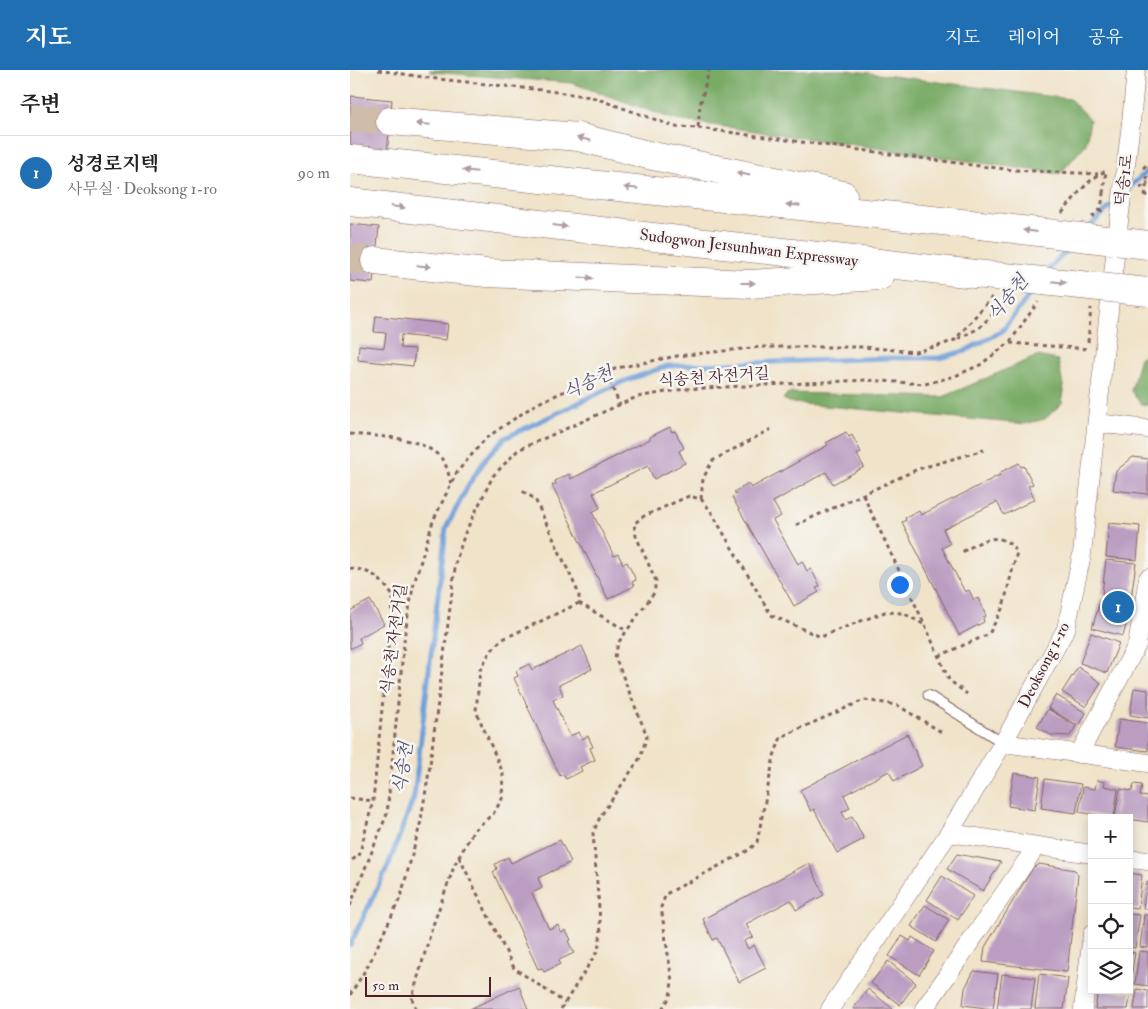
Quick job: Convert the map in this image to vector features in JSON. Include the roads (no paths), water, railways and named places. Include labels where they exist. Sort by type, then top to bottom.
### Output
[{"type":"highway","points":[[390,121],[578,137],[648,155],[785,182],[971,223]]},
{"type":"highway","points":[[350,159],[971,223],[1148,245]]},
{"type":"highway","name":"Sudogwon Je1sunhwan Expressway","points":[[350,202],[1148,292]]},
{"type":"highway","points":[[375,261],[487,272],[750,284],[964,272]]},
{"type":"street","name":"덕송1로","points":[[1117,238],[1136,70]]},
{"type":"street","name":"Deoksong 1-ro","points":[[830,1009],[949,834],[1066,628],[1082,554],[1117,238]]},
{"type":"street","points":[[1097,423],[1148,429]]},
{"type":"street","points":[[1079,754],[1137,645],[1148,578]]},
{"type":"street","points":[[1002,743],[1148,763]]},
{"type":"street","points":[[949,834],[1088,854]]},
{"type":"street","points":[[924,1009],[1036,847]]},
{"type":"street","points":[[1133,859],[1148,861]]},
{"type":"street","points":[[1083,1009],[1090,949]]},
{"type":"lane","points":[[928,695],[1002,743]]},
{"type":"waterway","name":"식송천","points":[[1128,189],[1148,170]]},
{"type":"waterway","name":"식송천","points":[[1087,229],[1117,200]]},
{"type":"waterway","name":"식송천","points":[[1046,272],[1071,246]]},
{"type":"waterway","name":"식송천","points":[[350,945],[388,866],[414,797],[446,528],[469,484],[487,457],[505,438],[622,382],[667,366],[939,358],[965,351],[1002,331],[1034,289]]},
{"type":"tunnel","points":[[350,118],[390,121]]},
{"type":"tunnel","points":[[350,259],[375,261]]},
{"type":"place","name":"성경로지텍","points":[[1118,607]]}]
